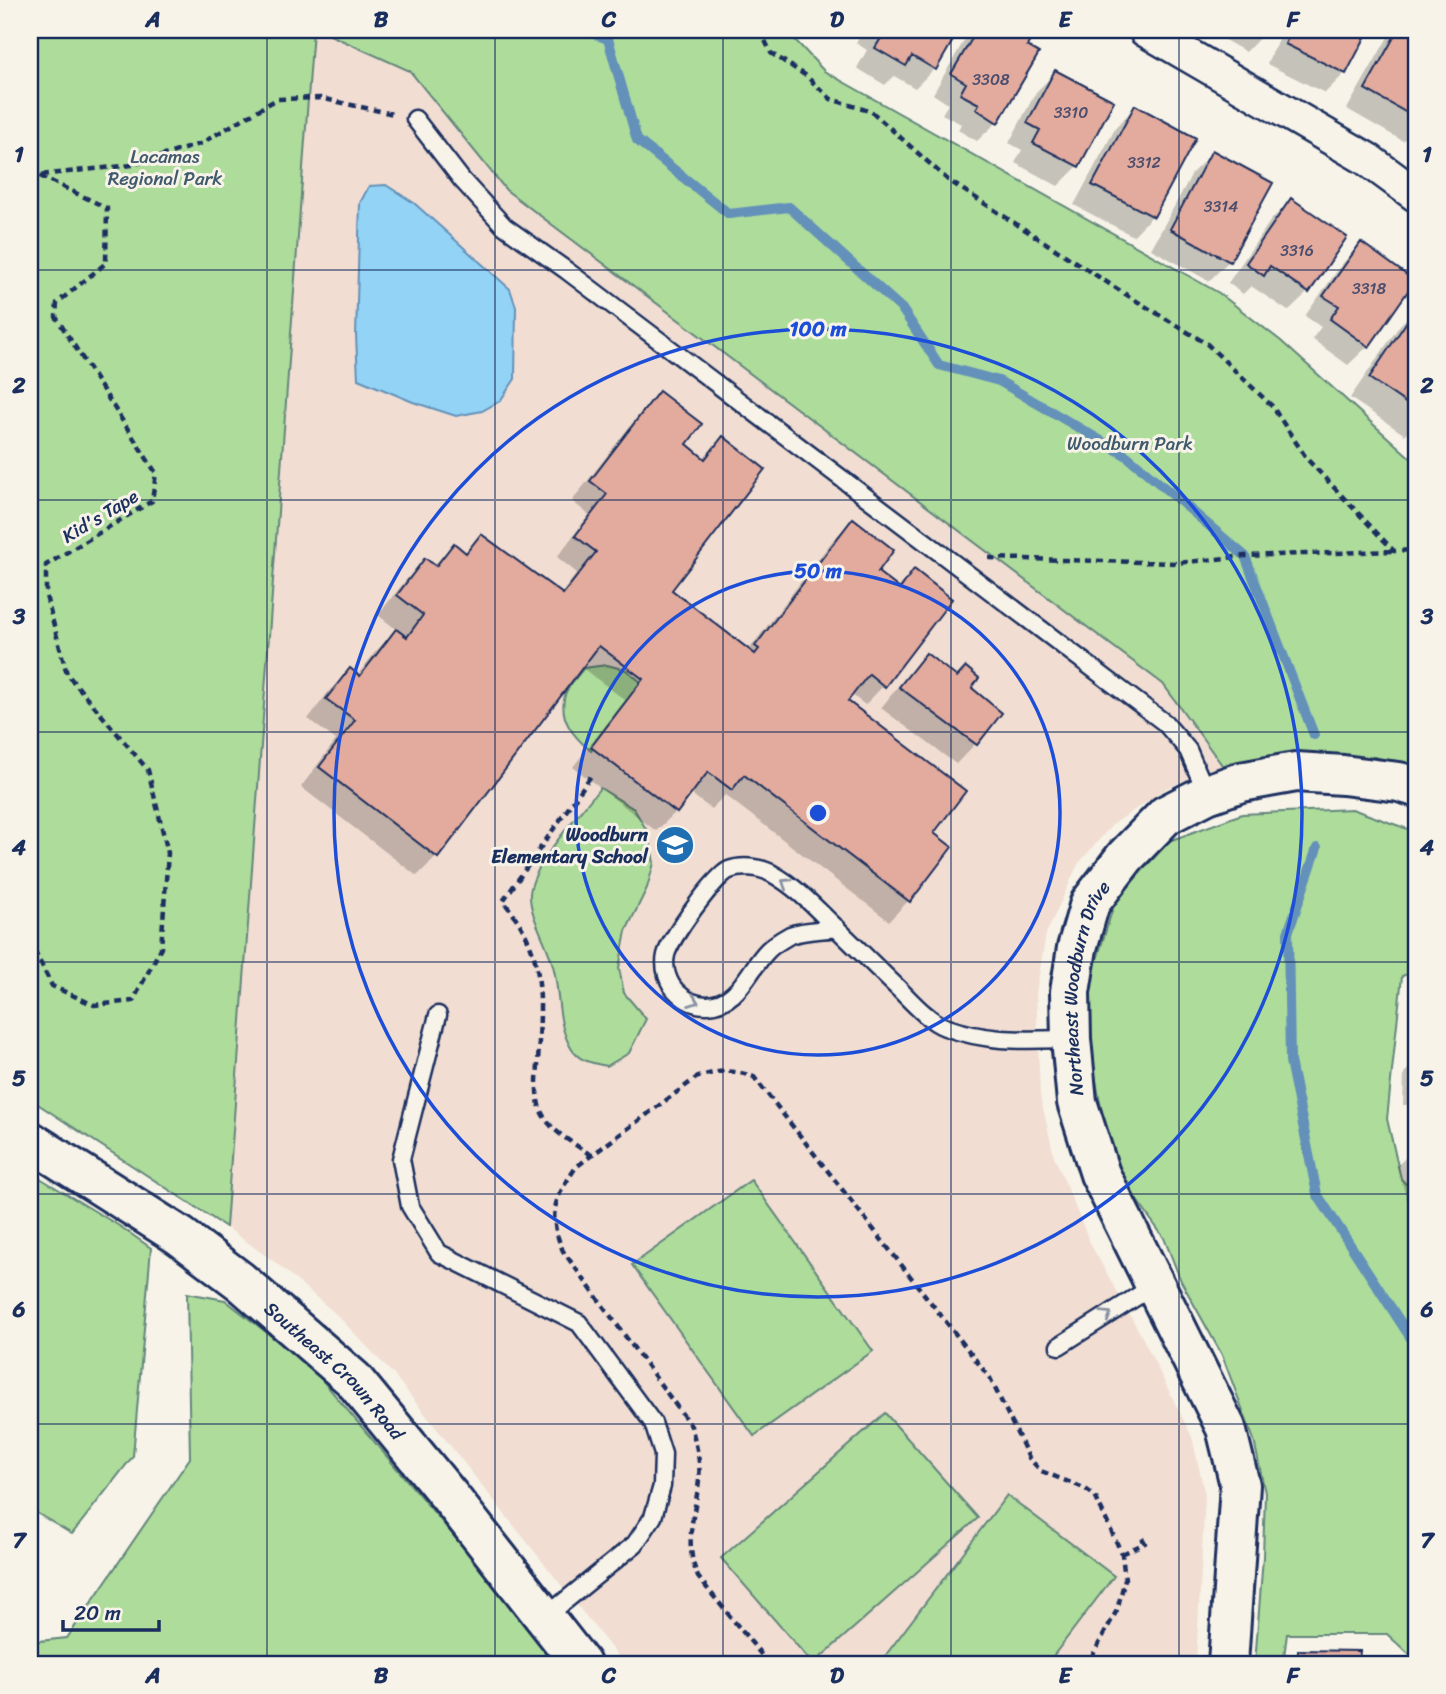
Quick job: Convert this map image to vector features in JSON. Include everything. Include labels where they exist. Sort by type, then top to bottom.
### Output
[{"type":"street","points":[[1145,30],[1367,159],[1416,195]]},
{"type":"street","name":"Northeast Woodburn Drive","points":[[1228,1664],[1240,1485],[1226,1427],[1100,1174],[1077,1102],[1070,992],[1077,948],[1090,903],[1125,856],[1166,815],[1207,794],[1241,782],[1296,772],[1354,776],[1416,787]]},
{"type":"street","name":"Southeast Crown Road","points":[[30,1141],[180,1236],[240,1281],[353,1379],[581,1664]]},
{"type":"lane","points":[[415,119],[462,180],[504,226],[1165,723],[1188,750],[1207,794]]},
{"type":"lane","points":[[837,928],[791,934],[768,950],[736,992],[726,1000],[713,1004],[701,1005],[688,1001],[670,983],[666,970],[670,945],[713,883],[729,870],[749,867],[768,871],[793,886],[837,928],[910,1000],[942,1026],[992,1040],[1071,1039]]},
{"type":"lane","points":[[438,1015],[401,1159],[410,1206],[439,1253],[579,1323],[653,1423],[663,1454],[663,1486],[653,1517],[635,1544],[544,1618]]},
{"type":"lane","points":[[1059,1346],[1156,1285]]},
{"type":"path","points":[[760,30],[771,53],[805,75],[831,99],[872,112],[948,180],[1207,344],[1272,406],[1307,459],[1394,551]]},
{"type":"path","points":[[30,176],[131,164],[200,144],[277,99],[320,98],[415,119]]},
{"type":"path","points":[[30,169],[38,175]]},
{"type":"path","name":"Kid's Tape","points":[[30,942],[52,986],[94,1005],[133,1001],[161,948],[168,853],[148,770],[67,674],[46,596],[46,565],[152,501],[156,473],[56,317],[57,303],[106,263],[107,208],[38,175]]},
{"type":"path","points":[[947,557],[1177,563],[1245,556],[1416,550]]},
{"type":"path","points":[[591,1155],[553,1127],[541,1113],[537,1093],[540,982],[533,949],[516,916],[503,901],[593,773]]},
{"type":"path","points":[[769,1664],[698,1577],[691,1560],[691,1520],[699,1478],[698,1450],[691,1426],[562,1251],[556,1234],[553,1211],[576,1167],[696,1079],[716,1070],[737,1071],[754,1077],[990,1378],[1029,1458],[1041,1471],[1084,1488],[1095,1496],[1122,1554],[1125,1578],[1117,1610],[1088,1664]]},
{"type":"path","points":[[1122,1554],[1145,1543],[1142,1538]]},
{"type":"shaded area","name":"Woodburn Elementary School","points":[[313,30],[319,30],[410,71],[506,190],[1163,684],[1222,765],[1167,788],[1112,825],[1078,864],[1046,934],[1036,993],[1040,1095],[1054,1156],[1091,1245],[1141,1335],[1192,1437],[1205,1495],[1196,1664],[624,1664],[394,1375],[337,1315],[276,1263],[226,1227]]},
{"type":"green space","name":"Lacamas Regional Park","points":[[30,30],[313,30],[226,1227],[30,1099]]},
{"type":"green space","name":"Woodburn Park","points":[[319,30],[786,30],[824,71],[1219,293],[1281,341],[1416,463],[1416,769],[1375,757],[1222,765],[1163,684],[506,190],[410,71]]},
{"type":"green space","points":[[607,665],[626,670],[642,683],[591,751],[569,727],[563,704],[570,685],[584,668]]},
{"type":"green space","points":[[600,788],[634,809],[649,834],[654,863],[647,888],[626,931],[619,968],[624,993],[646,1019],[629,1053],[607,1066],[578,1056],[566,1039],[552,961],[533,912],[530,894],[539,868],[548,854]]},
{"type":"green space","points":[[1352,809],[1416,832],[1416,971],[1402,976],[1387,1119],[1401,1179],[1416,1194],[1416,1661],[1387,1634],[1287,1634],[1283,1664],[1255,1664],[1265,1493],[1254,1440],[1222,1355],[1181,1281],[1164,1238],[1126,1185],[1105,1130],[1092,1059],[1087,992],[1115,901],[1169,841],[1242,814]]},
{"type":"green space","points":[[30,1172],[151,1248],[133,1456],[72,1534],[30,1509]]},
{"type":"green space","points":[[751,1180],[873,1351],[754,1436],[632,1265]]},
{"type":"green space","points":[[187,1293],[225,1300],[312,1368],[562,1664],[30,1664],[30,1642],[67,1638],[190,1458]]},
{"type":"green space","points":[[885,1413],[978,1518],[813,1664],[721,1558]]},
{"type":"green space","points":[[1007,1495],[1114,1576],[1047,1664],[879,1664]]},
{"type":"water","points":[[386,185],[414,203],[510,289],[516,307],[515,379],[500,401],[482,411],[456,416],[358,379],[356,335],[360,203],[369,186]]},
{"type":"building","points":[[886,30],[959,30],[936,70],[912,56],[906,66],[875,48]]},
{"type":"building","points":[[977,30],[1013,30],[1030,41],[1027,46],[1039,53],[998,123],[976,109],[979,104],[960,94],[966,83],[951,74]]},
{"type":"building","points":[[1292,30],[1369,30],[1346,74],[1285,44]]},
{"type":"building","points":[[1398,30],[1416,30],[1416,118],[1365,89]]},
{"type":"building","points":[[1055,70],[1114,101],[1079,167],[1033,143],[1040,130],[1027,123]]},
{"type":"building","points":[[1135,105],[1196,138],[1154,217],[1092,185]]},
{"type":"building","points":[[1212,150],[1273,183],[1230,262],[1170,229]]},
{"type":"building","points":[[1291,198],[1347,237],[1309,293],[1270,266],[1264,276],[1246,263]]},
{"type":"building","points":[[1361,242],[1415,281],[1369,347],[1330,319],[1339,306],[1323,296]]},
{"type":"building","points":[[1416,308],[1416,410],[1369,378]]},
{"type":"building","name":"Woodburn Elementary School","points":[[659,391],[702,424],[687,444],[705,459],[723,436],[765,469],[672,590],[755,654],[759,649],[755,646],[853,518],[894,550],[878,572],[900,589],[914,569],[952,599],[885,687],[869,674],[848,701],[966,791],[934,833],[952,847],[910,902],[744,775],[732,790],[708,772],[677,813],[591,747],[643,679],[599,646],[438,858],[319,767],[355,720],[326,699],[350,668],[360,676],[396,629],[407,637],[423,615],[397,595],[425,558],[436,566],[454,543],[466,553],[481,534],[563,594],[596,552],[575,536],[607,494],[590,481]]},
{"type":"building","points":[[926,653],[957,677],[966,667],[979,678],[972,688],[1002,713],[977,745],[899,687]]},
{"type":"building","points":[[1298,1650],[1360,1651],[1359,1660],[1382,1660],[1382,1664],[1298,1664]]},
{"type":"waterway","points":[[584,30],[608,39],[637,140],[729,214],[789,207],[902,309],[939,365],[999,381],[1127,456],[1245,556],[1314,735]]},
{"type":"waterway","points":[[1317,848],[1288,933],[1290,1061],[1317,1194],[1416,1346]]},
{"type":"place","name":"Woodburn Elementary School","points":[[675,845]]}]
